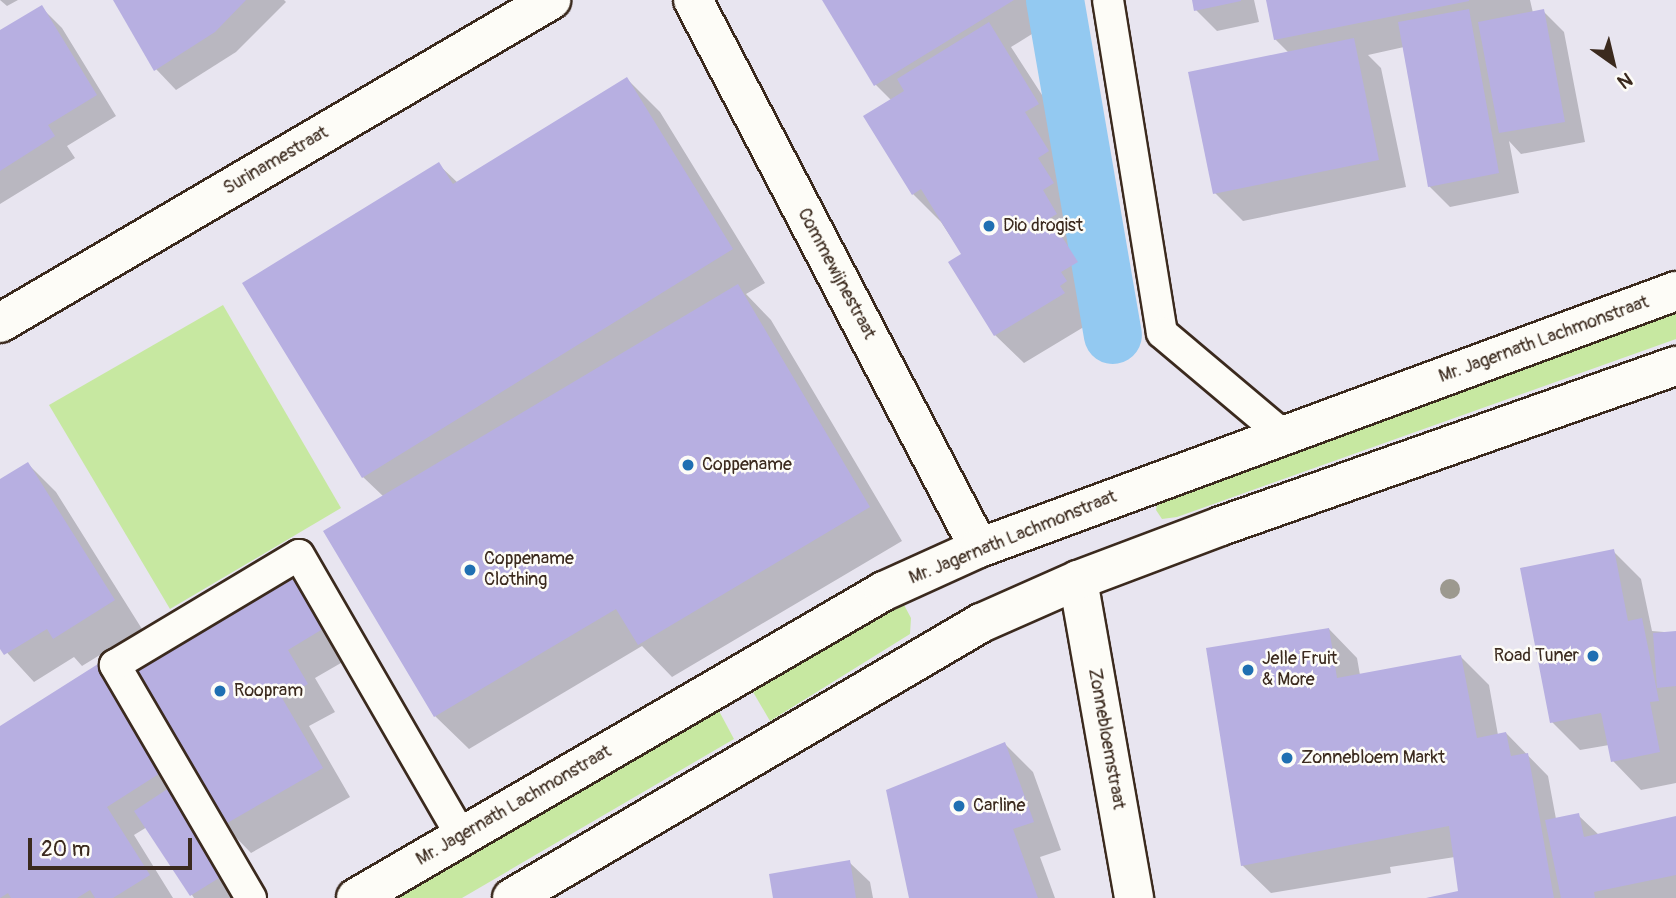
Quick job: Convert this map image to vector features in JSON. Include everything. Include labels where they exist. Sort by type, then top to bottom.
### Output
[{"type":"main road","name":"Surinamestraat","points":[[0,323],[551,0]]},
{"type":"main road","name":"Commewijnestraat","points":[[692,0],[979,548]]},
{"type":"main road","name":"Mr. Jagernath Lachmonstraat","points":[[356,898],[884,591],[979,548],[1282,434],[1676,291]]},
{"type":"main road","points":[[512,898],[981,623],[1078,580],[1467,437],[1676,366]]},
{"type":"main road","name":"Zonnebloemstraat","points":[[1078,580],[1134,898]]},
{"type":"lane","points":[[1108,0],[1162,333],[1282,434]]},
{"type":"lane","points":[[251,898],[115,665],[299,555],[462,837]]},
{"type":"green space","points":[[223,305],[341,508],[170,609],[49,405]]},
{"type":"green space","points":[[1676,312],[1676,339],[1177,517],[1162,519],[1156,510],[1158,499],[1194,483]]},
{"type":"green space","points":[[903,603],[911,618],[910,634],[770,721],[753,692]]},
{"type":"green space","points":[[719,711],[734,739],[462,898],[396,898]]},
{"type":"building","points":[[113,0],[246,0],[215,32],[154,71]]},
{"type":"building","points":[[822,0],[1014,0],[874,86]]},
{"type":"building","points":[[1192,0],[1241,0],[1241,1],[1194,11]]},
{"type":"building","points":[[1266,0],[1469,0],[1469,1],[1274,40]]},
{"type":"building","points":[[42,5],[97,95],[48,125],[55,136],[0,171],[0,30]]},
{"type":"building","points":[[1469,9],[1499,173],[1428,187],[1398,22]]},
{"type":"building","points":[[1544,9],[1565,122],[1499,133],[1478,22]]},
{"type":"building","points":[[989,22],[1039,104],[1025,112],[1049,151],[1038,158],[1054,183],[1043,190],[1057,214],[1050,218],[1078,262],[1061,272],[1067,281],[1060,286],[1065,293],[994,336],[948,262],[961,254],[921,189],[912,195],[863,116],[904,91],[897,79]]},
{"type":"building","points":[[1354,38],[1379,160],[1213,194],[1188,72]]},
{"type":"building","points":[[627,77],[733,249],[362,478],[242,283],[439,162],[453,184]]},
{"type":"building","name":"Coppename","points":[[738,284],[870,507],[638,645],[616,609],[434,717],[323,531]]},
{"type":"building","points":[[28,462],[115,600],[53,639],[47,629],[4,655],[0,649],[0,479]]},
{"type":"building","name":"Road Tuner","points":[[1614,549],[1628,621],[1642,618],[1659,701],[1650,702],[1660,752],[1611,762],[1601,713],[1550,723],[1520,568]]},
{"type":"building","name":"Roopram","points":[[293,569],[326,627],[288,650],[308,684],[282,698],[323,768],[222,826],[129,662]]},
{"type":"building","points":[[1329,628],[1337,678],[1461,655],[1477,738],[1506,732],[1511,756],[1528,753],[1554,898],[1426,898],[1458,891],[1449,826],[1241,866],[1206,648]]},
{"type":"building","points":[[1676,631],[1676,686],[1657,688],[1653,633]]},
{"type":"building","points":[[98,664],[165,770],[107,807],[150,875],[113,898],[95,898],[90,890],[77,898],[11,898],[8,893],[0,898],[0,726]]},
{"type":"building","name":"Carline","points":[[1005,742],[1034,822],[1013,829],[1038,898],[909,898],[886,790]]},
{"type":"building","points":[[172,786],[227,873],[190,896],[134,811]]},
{"type":"building","points":[[1579,813],[1584,837],[1676,816],[1676,875],[1594,892],[1595,898],[1561,898],[1545,820]]},
{"type":"building","points":[[850,860],[856,898],[773,898],[769,874]]},
{"type":"waterway","points":[[1055,0],[1113,335]]},
{"type":"place","name":"Dio drogist","points":[[989,226]]},
{"type":"place","name":"Coppename","points":[[688,465]]},
{"type":"place","name":"Coppename Clothing","points":[[470,570]]},
{"type":"place","name":"Road Tuner","points":[[1593,656]]},
{"type":"place","name":"Jelle Fruit & More","points":[[1248,670]]},
{"type":"place","name":"Roopram","points":[[220,691]]},
{"type":"place","name":"Zonnebloem Markt","points":[[1287,758]]},
{"type":"place","name":"Carline","points":[[959,806]]}]
